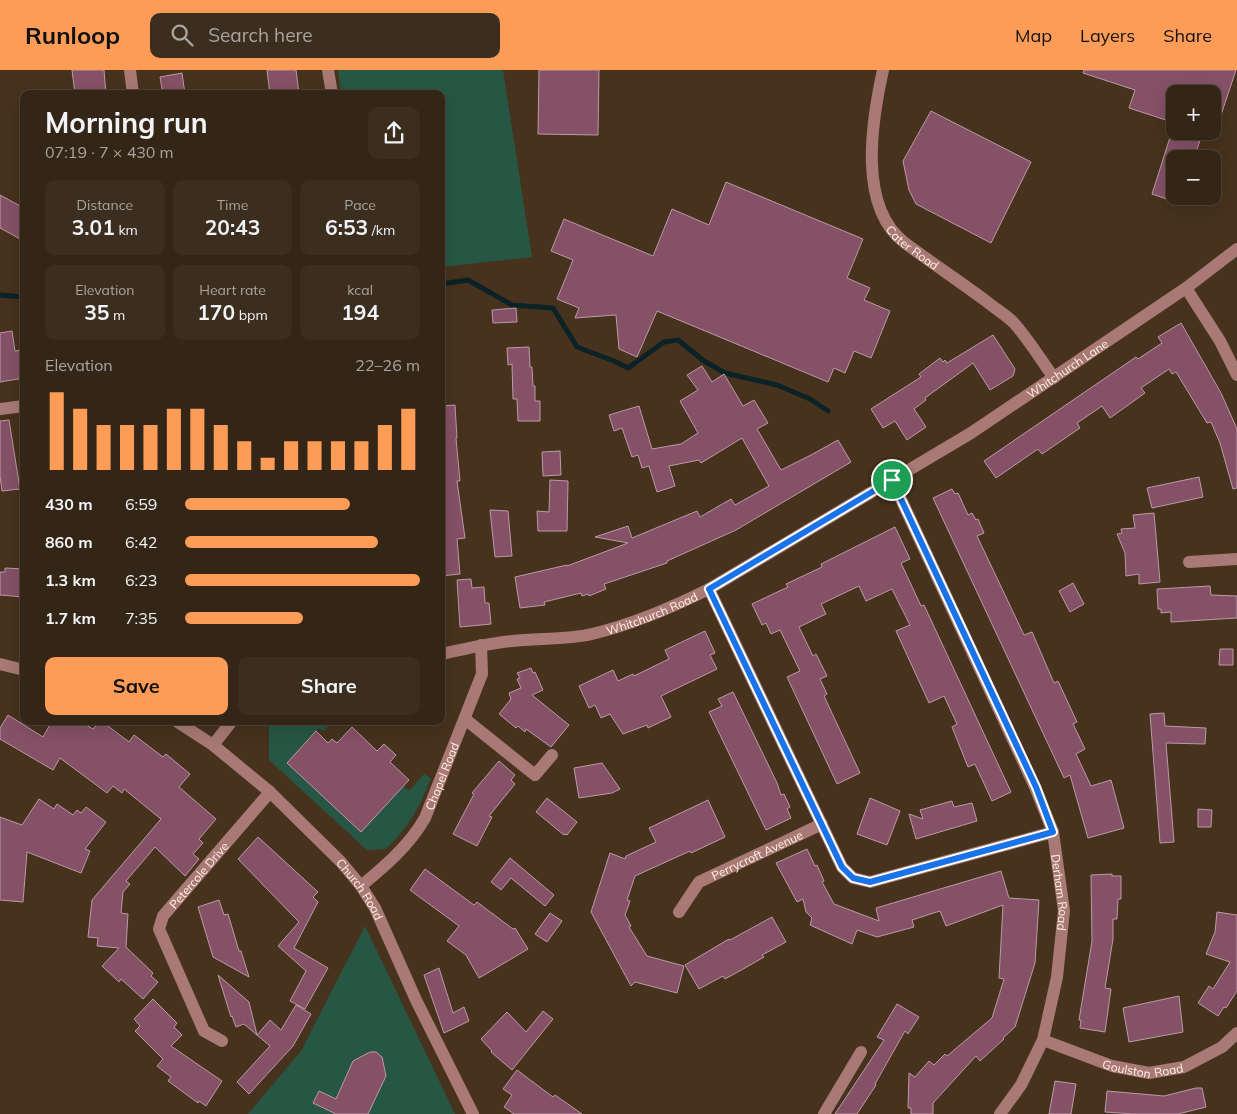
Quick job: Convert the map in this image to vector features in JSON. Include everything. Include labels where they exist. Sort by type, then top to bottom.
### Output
[{"type":"street","points":[[130,70],[132,90]]},
{"type":"street","points":[[328,70],[331,90]]},
{"type":"street","name":"Cater Road","points":[[883,70],[872,132],[871,164],[878,199],[887,222],[903,242],[945,270],[1013,322],[1054,378]]},
{"type":"street","name":"Whitchurch Lane","points":[[892,480],[971,433],[1054,378],[1186,288],[1237,249]]},
{"type":"street","points":[[1186,288],[1220,341],[1237,375]]},
{"type":"street","points":[[0,409],[20,406]]},
{"type":"street","name":"Whitchurch Road","points":[[445,653],[481,645],[512,641],[590,635],[666,610],[709,589],[892,480]]},
{"type":"street","name":"Derham Road","points":[[892,480],[1036,787],[1053,832],[1064,911],[1057,977],[1043,1040],[1021,1085],[1000,1114]]},
{"type":"street","points":[[1189,562],[1237,559]]},
{"type":"street","points":[[709,589],[842,867],[853,878],[870,882],[1053,832]]},
{"type":"street","name":"Chapel Road","points":[[361,886],[387,865],[417,832],[425,818],[466,719],[482,674],[481,645]]},
{"type":"street","points":[[0,664],[20,669]]},
{"type":"street","points":[[466,719],[535,775],[552,754]]},
{"type":"street","name":"Church Road","points":[[182,725],[213,745],[270,792],[341,862],[361,886],[376,908],[416,1000],[473,1114]]},
{"type":"street","points":[[213,745],[229,725]]},
{"type":"street","name":"Petercole Drive","points":[[222,1041],[204,1031],[159,928],[163,916],[270,792]]},
{"type":"street","name":"Perrycroft Avenue","points":[[678,912],[699,882],[822,824]]},
{"type":"street","name":"Goulston Road","points":[[1043,1040],[1112,1066],[1149,1073],[1184,1067],[1222,1047],[1237,1033]]},
{"type":"street","points":[[824,1114],[862,1052]]},
{"type":"green space","points":[[338,70],[503,70],[532,257],[445,267],[445,90],[340,90]]},
{"type":"green space","points":[[269,725],[329,725],[324,731],[319,728],[287,763],[361,831],[403,786],[409,791],[424,774],[431,778],[413,816],[402,832],[386,849],[367,850],[269,760]]},
{"type":"green space","points":[[365,926],[455,1114],[248,1114],[301,1051]]},
{"type":"building","points":[[72,70],[104,70],[106,90],[74,90]]},
{"type":"building","points":[[267,70],[296,70],[298,90],[270,90]]},
{"type":"building","points":[[539,70],[599,70],[598,135],[538,134]]},
{"type":"building","points":[[1084,70],[1236,70],[1221,115],[1221,85],[1166,85],[1166,120],[1129,108],[1135,90],[1083,73]]},
{"type":"building","points":[[182,73],[184,90],[162,90],[160,77]]},
{"type":"building","points":[[931,111],[1031,162],[991,243],[916,204],[909,190],[903,161]]},
{"type":"building","points":[[1169,140],[1200,140],[1197,150],[1166,150],[1166,199],[1152,194]]},
{"type":"building","points":[[726,182],[863,239],[847,278],[870,288],[864,300],[890,311],[871,358],[854,351],[845,373],[834,368],[828,382],[657,311],[637,357],[619,349],[616,315],[575,318],[579,308],[557,299],[573,260],[551,251],[564,219],[653,256],[672,209],[709,225]]},
{"type":"building","points":[[0,195],[20,206],[20,239],[0,228]]},
{"type":"building","points":[[516,308],[517,322],[493,323],[492,310]]},
{"type":"building","points":[[1181,323],[1221,393],[1237,429],[1237,488],[1233,489],[1220,443],[1211,422],[1207,423],[1176,372],[1172,374],[1169,369],[1141,388],[1145,393],[1110,418],[1102,406],[1077,423],[1080,428],[1042,454],[1038,449],[996,478],[984,461],[1136,357],[1138,359],[1162,343],[1158,337]]},
{"type":"building","points":[[12,331],[15,351],[20,350],[20,379],[0,382],[0,333]]},
{"type":"building","points":[[993,335],[1015,369],[1013,376],[990,390],[973,363],[925,398],[926,400],[914,409],[926,427],[907,440],[895,421],[883,428],[871,409],[921,377],[919,374],[940,358],[943,362],[945,360],[947,363]]},
{"type":"building","points":[[529,347],[530,367],[532,367],[533,386],[535,386],[535,401],[540,401],[540,421],[518,421],[517,399],[513,399],[512,364],[508,365],[507,348]]},
{"type":"building","points":[[702,366],[712,382],[724,374],[743,406],[754,400],[768,423],[757,429],[781,470],[838,440],[851,462],[736,530],[667,561],[667,563],[604,584],[606,589],[589,596],[588,594],[582,596],[581,593],[544,602],[545,605],[520,608],[515,577],[567,566],[628,543],[595,537],[628,526],[632,538],[697,511],[700,517],[731,499],[735,505],[769,486],[742,438],[701,463],[699,460],[669,466],[675,486],[657,492],[649,466],[642,468],[638,455],[632,457],[622,428],[614,431],[609,415],[639,406],[652,449],[681,444],[698,433],[680,401],[698,390],[687,375]]},
{"type":"building","points":[[455,405],[460,481],[457,481],[465,538],[457,539],[460,574],[445,576],[445,406]]},
{"type":"building","points":[[9,420],[20,489],[2,491],[0,476],[0,421]]},
{"type":"building","points":[[560,451],[561,475],[543,476],[542,452]]},
{"type":"building","points":[[1199,477],[1203,497],[1152,508],[1147,488]]},
{"type":"building","points":[[550,480],[568,481],[567,531],[538,531],[537,511],[549,512]]},
{"type":"building","points":[[952,489],[955,494],[958,493],[968,515],[972,513],[976,520],[978,519],[984,533],[977,536],[1024,635],[1032,632],[1054,683],[1058,681],[1077,722],[1073,724],[1085,749],[1076,754],[1091,786],[1111,780],[1124,828],[1088,838],[1070,775],[1064,778],[933,498]]},
{"type":"building","points":[[490,510],[508,511],[512,556],[495,557]]},
{"type":"building","points":[[1154,513],[1160,582],[1139,584],[1139,574],[1126,576],[1125,553],[1117,534],[1122,533],[1121,529],[1135,528],[1133,515]]},
{"type":"building","points":[[895,527],[910,559],[901,563],[921,606],[924,605],[1011,792],[992,801],[975,764],[968,767],[952,727],[957,724],[944,696],[929,703],[896,631],[910,625],[892,589],[866,601],[859,586],[821,604],[826,614],[799,627],[813,656],[816,654],[827,676],[820,679],[827,694],[824,696],[860,773],[837,784],[787,677],[800,671],[780,630],[771,634],[766,623],[762,625],[752,604],[788,587],[786,584],[822,567],[821,564]]},
{"type":"building","points":[[5,568],[20,569],[20,597],[0,595],[0,572],[5,572]]},
{"type":"building","points":[[471,579],[472,588],[484,587],[485,603],[489,603],[491,624],[460,627],[457,580]]},
{"type":"building","points":[[1073,583],[1084,604],[1070,612],[1059,591]]},
{"type":"building","points":[[1210,586],[1211,595],[1237,596],[1237,618],[1171,622],[1171,612],[1161,613],[1161,609],[1158,609],[1157,589]]},
{"type":"building","points":[[705,631],[715,653],[710,655],[717,669],[661,696],[671,717],[648,728],[647,725],[623,734],[610,714],[601,718],[595,705],[589,708],[579,686],[613,670],[618,681],[633,674],[634,676],[669,659],[665,650]]},
{"type":"building","points":[[1220,649],[1233,649],[1233,665],[1219,665]]},
{"type":"building","points":[[531,668],[533,673],[535,672],[543,690],[532,695],[569,725],[551,747],[526,729],[525,732],[518,726],[516,728],[499,714],[511,699],[509,693],[521,688],[517,679],[520,678],[517,673]]},
{"type":"building","points":[[733,692],[781,795],[784,794],[790,807],[787,809],[791,818],[766,830],[709,712],[722,706],[718,699]]},
{"type":"building","points":[[1164,713],[1165,726],[1206,728],[1205,744],[1166,743],[1174,842],[1160,843],[1150,714]]},
{"type":"building","points":[[8,715],[20,723],[20,725],[24,725],[43,737],[50,725],[86,725],[93,729],[96,725],[107,725],[129,742],[134,735],[163,757],[166,754],[190,774],[179,787],[216,819],[199,839],[203,843],[193,854],[199,859],[185,876],[155,847],[126,881],[130,884],[123,892],[121,913],[128,914],[126,947],[153,973],[151,976],[158,982],[143,999],[121,979],[119,982],[102,966],[119,948],[97,946],[98,938],[88,937],[92,900],[161,819],[124,789],[122,793],[113,786],[107,793],[60,758],[53,770],[0,739],[0,728]]},
{"type":"building","points":[[352,727],[377,751],[384,744],[396,755],[390,762],[409,780],[361,832],[287,763],[316,731],[328,743],[332,739],[337,743]]},
{"type":"building","points":[[499,761],[515,775],[511,780],[515,784],[489,816],[492,817],[477,846],[453,834],[474,794],[472,793]]},
{"type":"building","points":[[602,763],[620,789],[612,793],[579,798],[574,768]]},
{"type":"building","points":[[547,798],[577,822],[567,835],[564,835],[536,812]]},
{"type":"building","points":[[870,798],[900,811],[887,845],[857,834]]},
{"type":"building","points":[[39,799],[54,809],[57,804],[73,815],[77,810],[81,813],[86,807],[106,822],[85,849],[90,851],[81,873],[27,852],[23,902],[0,900],[0,817],[22,825]]},
{"type":"building","points":[[708,800],[725,837],[635,876],[627,900],[630,901],[625,915],[631,926],[629,927],[647,956],[684,966],[677,993],[635,982],[631,986],[591,912],[610,853],[625,859],[626,856],[656,842],[649,828]]},
{"type":"building","points":[[952,801],[954,807],[972,803],[977,821],[916,839],[909,814],[923,819],[920,810]]},
{"type":"building","points":[[1198,809],[1212,810],[1211,827],[1198,827]]},
{"type":"building","points":[[258,837],[318,892],[313,897],[318,902],[294,948],[328,968],[305,1009],[290,1001],[306,971],[278,946],[299,922],[238,859]]},
{"type":"building","points":[[807,849],[815,866],[817,865],[824,881],[822,882],[834,904],[879,921],[876,908],[1001,871],[1009,898],[1039,900],[1035,963],[1015,1027],[980,1061],[976,1056],[933,1103],[933,1114],[911,1114],[911,1108],[908,1108],[909,1073],[915,1077],[929,1061],[934,1065],[945,1054],[947,1056],[992,1018],[1004,979],[999,978],[1003,905],[946,926],[940,911],[912,920],[914,927],[877,937],[857,930],[852,944],[810,925],[812,918],[806,912],[803,899],[797,902],[776,863]]},
{"type":"building","points":[[510,858],[554,895],[545,906],[511,878],[501,890],[491,882]]},
{"type":"building","points":[[425,869],[474,905],[477,902],[513,929],[515,928],[528,949],[479,978],[466,955],[447,941],[459,926],[410,890]]},
{"type":"building","points":[[1112,874],[1112,876],[1121,876],[1121,899],[1118,899],[1117,919],[1113,919],[1113,939],[1105,988],[1111,989],[1105,1032],[1080,1028],[1081,1020],[1079,1020],[1092,941],[1091,875]]},
{"type":"building","points":[[219,900],[224,915],[228,914],[249,977],[213,957],[198,907]]},
{"type":"building","points":[[1217,912],[1237,915],[1237,991],[1226,1008],[1224,1007],[1218,1016],[1198,1003],[1209,986],[1213,989],[1230,962],[1206,954],[1215,932]]},
{"type":"building","points":[[550,913],[562,921],[547,942],[535,934]]},
{"type":"building","points":[[772,917],[786,942],[725,979],[723,976],[699,989],[685,965],[729,939]]},
{"type":"building","points":[[439,968],[453,1013],[464,1007],[469,1021],[444,1033],[424,975]]},
{"type":"building","points":[[218,975],[249,1002],[257,1035],[244,1024],[236,1027]]},
{"type":"building","points":[[1179,996],[1183,1032],[1129,1042],[1123,1008]]},
{"type":"building","points":[[153,999],[177,1023],[174,1027],[182,1035],[171,1046],[222,1081],[206,1106],[199,1101],[198,1103],[168,1081],[171,1077],[157,1066],[163,1059],[135,1031],[140,1026],[134,1019]]},
{"type":"building","points":[[897,1004],[919,1017],[908,1034],[905,1031],[876,1085],[857,1114],[835,1114],[884,1040],[877,1037]]},
{"type":"building","points":[[296,1005],[311,1014],[293,1046],[249,1094],[237,1082],[270,1046],[257,1035],[270,1020],[281,1030]]},
{"type":"building","points":[[543,1011],[553,1019],[512,1070],[491,1052],[481,1039],[507,1012],[526,1032]]},
{"type":"building","points":[[370,1052],[376,1052],[382,1057],[386,1076],[368,1114],[336,1114],[313,1103],[319,1091],[336,1099],[353,1061]]},
{"type":"building","points":[[517,1070],[553,1097],[555,1095],[582,1114],[514,1114],[504,1107],[512,1095],[503,1089]]},
{"type":"building","points":[[1055,1081],[1076,1084],[1071,1114],[1049,1114]]},
{"type":"building","points":[[1202,1088],[1206,1107],[1178,1114],[1105,1112],[1107,1091],[1164,1096]]},
{"type":"waterway","points":[[445,283],[468,280],[512,305],[553,308],[577,347],[628,368],[664,342],[678,340],[704,361],[725,373],[777,385],[810,399],[828,411]]},
{"type":"waterway","points":[[0,295],[20,297]]},
{"type":"route","points":[[892,480],[1036,787],[1053,832],[870,882],[853,878],[842,867],[709,589],[892,480]]}]
